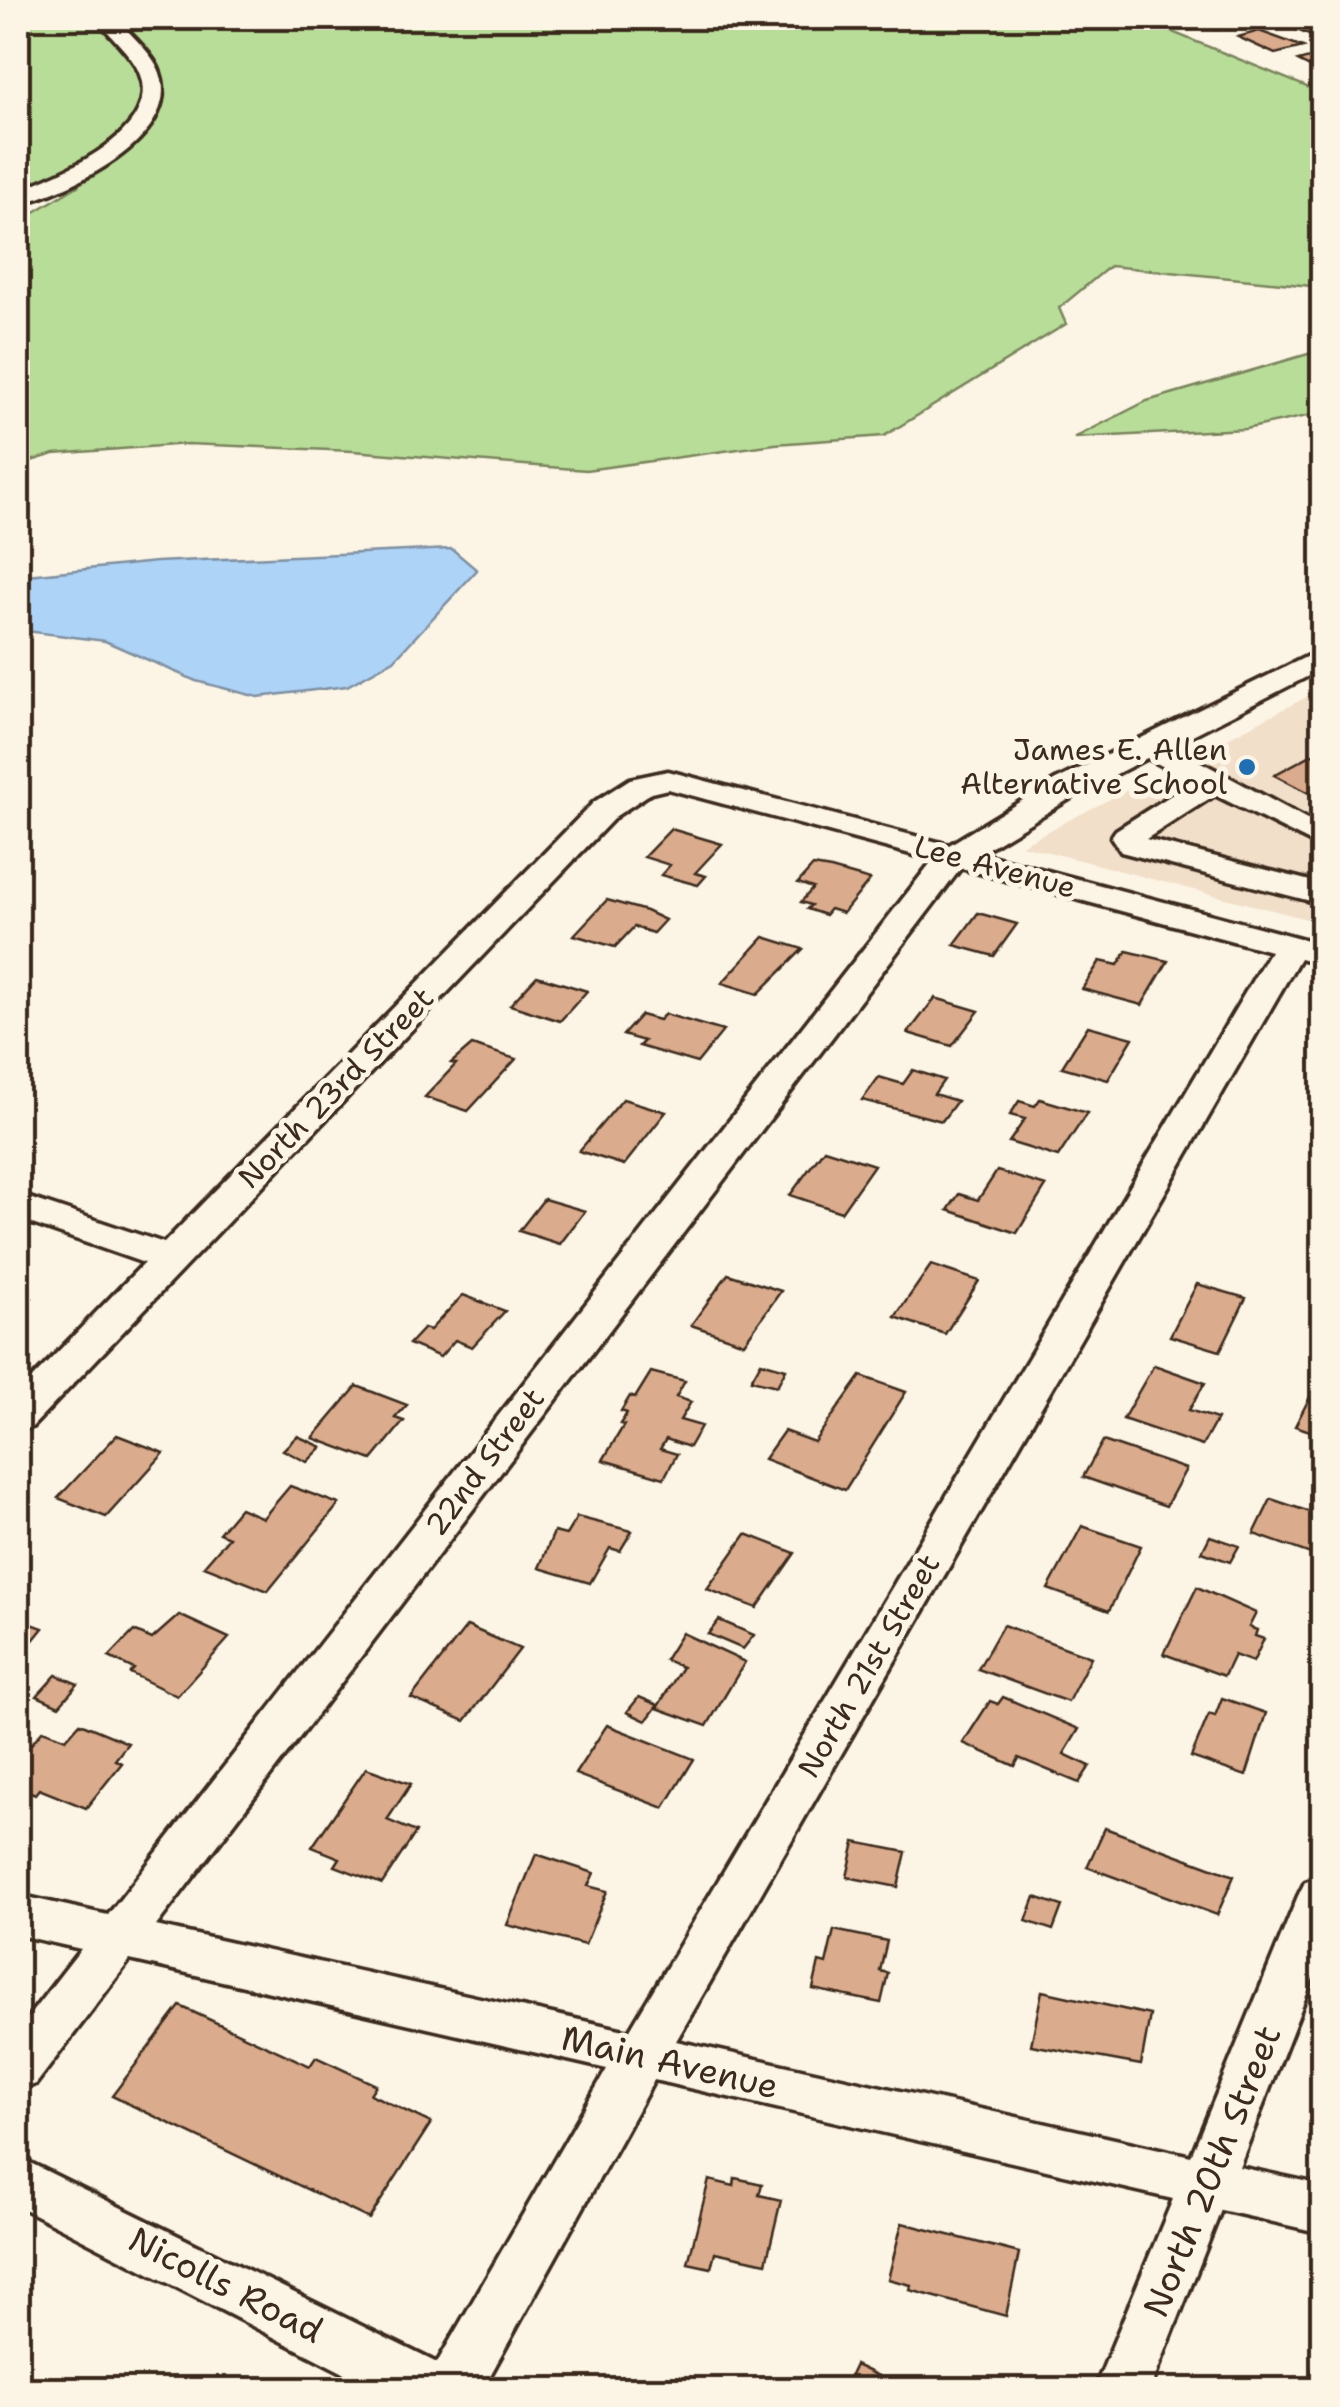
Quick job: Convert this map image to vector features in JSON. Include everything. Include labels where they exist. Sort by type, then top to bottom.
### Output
[{"type":"street","points":[[18,196],[86,172],[136,130],[150,105],[150,74],[106,18]]},
{"type":"street","points":[[1284,18],[1322,32]]},
{"type":"street","points":[[954,856],[1065,788],[1322,658]]},
{"type":"street","points":[[1147,746],[1322,839]]},
{"type":"street","name":"Lee Avenue","points":[[668,780],[1306,950]]},
{"type":"street","name":"North 23rd Street","points":[[18,1417],[605,810],[641,786],[668,780]]},
{"type":"street","points":[[1215,781],[1127,838],[1132,845],[1322,894]]},
{"type":"street","name":"22nd Street","points":[[18,2068],[954,856]]},
{"type":"street","name":"North 21st Street","points":[[452,2390],[641,2056],[1306,950]]},
{"type":"street","points":[[18,1206],[169,1258]]},
{"type":"street","name":"North 20th Street","points":[[1122,2390],[1322,1896]]},
{"type":"street","name":"Main Avenue","points":[[18,1915],[1322,2208]]},
{"type":"street","name":"Nicolls Road","points":[[18,2180],[434,2390]]},
{"type":"path","points":[[18,1290],[32,1295],[18,1310]]},
{"type":"shaded area","name":"James E. Allen Alternative School","points":[[1322,689],[1322,923],[1021,845]]},
{"type":"green space","points":[[18,18],[1138,18],[1322,93],[1322,287],[1110,266],[1059,308],[1066,324],[884,436],[775,444],[586,470],[353,451],[187,444],[54,454],[18,465],[18,222],[76,187],[18,186]]},
{"type":"green space","points":[[1322,350],[1322,413],[1245,429],[1074,438],[1147,401]]},
{"type":"water","points":[[452,549],[477,570],[394,660],[347,686],[258,697],[196,681],[105,641],[18,630],[18,576],[156,562]]},
{"type":"building","points":[[1192,18],[1232,18],[1244,23],[1216,30]]},
{"type":"building","points":[[1259,31],[1303,47],[1275,54],[1238,37]]},
{"type":"building","points":[[1320,55],[1322,73],[1298,61]]},
{"type":"building","points":[[1313,754],[1322,759],[1322,800],[1274,775]]},
{"type":"building","points":[[671,829],[722,844],[695,873],[706,876],[698,885],[661,875],[670,865],[644,857]]},
{"type":"building","points":[[813,866],[870,880],[843,913],[830,909],[825,915],[807,909],[811,905],[801,902],[813,888],[798,883]]},
{"type":"building","points":[[607,900],[665,920],[653,933],[634,927],[615,947],[574,935]]},
{"type":"building","points":[[978,913],[1017,924],[994,956],[954,945]]},
{"type":"building","points":[[764,937],[803,949],[758,994],[722,983]]},
{"type":"building","points":[[1127,951],[1168,961],[1142,1005],[1082,989],[1100,961],[1118,965]]},
{"type":"building","points":[[537,976],[587,991],[560,1021],[510,1005]]},
{"type":"building","points":[[935,998],[979,1011],[952,1046],[908,1033]]},
{"type":"building","points":[[665,1014],[723,1031],[697,1063],[639,1046],[644,1041],[623,1035],[641,1015],[659,1020]]},
{"type":"building","points":[[1088,1026],[1133,1038],[1108,1080],[1062,1067]]},
{"type":"building","points":[[472,1045],[516,1059],[468,1111],[425,1097],[456,1064],[451,1063]]},
{"type":"building","points":[[913,1070],[944,1080],[934,1094],[957,1101],[942,1121],[862,1100],[879,1077],[903,1084]]},
{"type":"building","points":[[623,1099],[666,1112],[624,1165],[579,1151]]},
{"type":"building","points":[[1040,1099],[1087,1113],[1058,1157],[1009,1142],[1025,1119],[1010,1115],[1019,1101],[1035,1106]]},
{"type":"building","points":[[824,1149],[874,1165],[841,1212],[790,1195]]},
{"type":"building","points":[[997,1171],[1046,1186],[1017,1233],[948,1210],[959,1194],[978,1200]]},
{"type":"building","points":[[544,1199],[585,1211],[560,1244],[519,1231]]},
{"type":"building","points":[[931,1265],[979,1281],[945,1334],[895,1317]]},
{"type":"building","points":[[728,1274],[781,1291],[744,1343],[691,1325]]},
{"type":"building","points":[[1197,1284],[1246,1298],[1220,1351],[1170,1336]]},
{"type":"building","points":[[463,1295],[505,1311],[472,1347],[455,1340],[440,1357],[409,1344],[424,1328],[430,1330]]},
{"type":"building","points":[[761,1362],[786,1369],[777,1386],[751,1380]]},
{"type":"building","points":[[1154,1365],[1205,1383],[1189,1410],[1217,1419],[1202,1446],[1123,1419]]},
{"type":"building","points":[[651,1372],[685,1381],[676,1397],[691,1402],[680,1420],[701,1426],[689,1447],[666,1439],[660,1449],[677,1454],[664,1478],[603,1460],[624,1425],[620,1424],[627,1413],[621,1411],[630,1396],[635,1398]]},
{"type":"building","points":[[861,1376],[906,1392],[845,1490],[764,1459],[784,1431],[814,1442]]},
{"type":"building","points":[[357,1386],[407,1405],[395,1418],[404,1421],[372,1460],[313,1438]]},
{"type":"building","points":[[1310,1397],[1322,1401],[1322,1435],[1295,1426]]},
{"type":"building","points":[[117,1435],[164,1453],[106,1517],[58,1498]]},
{"type":"building","points":[[297,1436],[322,1447],[307,1462],[283,1450]]},
{"type":"building","points":[[1103,1441],[1186,1469],[1166,1506],[1083,1477]]},
{"type":"building","points":[[290,1486],[339,1504],[268,1591],[204,1566],[229,1537],[219,1533],[240,1508],[263,1518]]},
{"type":"building","points":[[1271,1499],[1322,1516],[1322,1558],[1254,1534]]},
{"type":"building","points":[[577,1517],[632,1531],[620,1551],[610,1548],[590,1583],[539,1568],[554,1532],[566,1535]]},
{"type":"building","points":[[1082,1526],[1141,1546],[1109,1611],[1048,1589]]},
{"type":"building","points":[[746,1534],[795,1553],[757,1608],[707,1589]]},
{"type":"building","points":[[1210,1536],[1239,1546],[1230,1562],[1202,1552]]},
{"type":"building","points":[[1197,1587],[1256,1613],[1249,1627],[1257,1630],[1255,1636],[1264,1639],[1253,1662],[1234,1655],[1224,1676],[1164,1654]]},
{"type":"building","points":[[179,1615],[229,1638],[177,1696],[130,1673],[134,1669],[109,1657],[134,1631],[152,1639]]},
{"type":"building","points":[[18,1619],[43,1628],[22,1654],[18,1652]]},
{"type":"building","points":[[719,1620],[754,1635],[743,1649],[708,1634]]},
{"type":"building","points":[[1003,1625],[1091,1657],[1068,1702],[978,1669]]},
{"type":"building","points":[[467,1626],[520,1649],[465,1721],[411,1698]]},
{"type":"building","points":[[682,1633],[745,1662],[707,1726],[657,1708],[682,1667],[665,1660]]},
{"type":"building","points":[[56,1675],[78,1684],[59,1706],[37,1696]]},
{"type":"building","points":[[639,1697],[658,1705],[646,1721],[627,1712]]},
{"type":"building","points":[[1003,1697],[1079,1729],[1064,1754],[1090,1766],[1079,1783],[1019,1758],[1015,1766],[963,1743],[990,1701],[998,1704]]},
{"type":"building","points":[[1222,1698],[1266,1713],[1246,1776],[1191,1757],[1209,1714],[1215,1716]]},
{"type":"building","points":[[80,1723],[128,1743],[115,1760],[122,1763],[86,1808],[39,1789],[35,1794],[18,1786],[18,1760],[43,1730],[66,1739]]},
{"type":"building","points":[[607,1725],[694,1759],[664,1808],[575,1774]]},
{"type":"building","points":[[366,1768],[411,1784],[387,1820],[416,1832],[382,1884],[335,1866],[340,1858],[312,1847]]},
{"type":"building","points":[[1105,1828],[1234,1876],[1217,1915],[1087,1867]]},
{"type":"building","points":[[855,1842],[906,1852],[898,1887],[847,1877]]},
{"type":"building","points":[[536,1854],[594,1873],[588,1886],[607,1891],[585,1945],[507,1925]]},
{"type":"building","points":[[1035,1897],[1062,1906],[1053,1930],[1026,1921]]},
{"type":"building","points":[[834,1930],[887,1941],[880,1971],[888,1973],[881,2003],[813,1989],[819,1962],[826,1964]]},
{"type":"building","points":[[1042,1991],[1150,2015],[1141,2065],[1031,2045]]},
{"type":"building","points":[[180,2006],[310,2066],[316,2057],[376,2085],[370,2094],[431,2123],[369,2219],[112,2096]]},
{"type":"building","points":[[735,2178],[762,2184],[759,2195],[781,2200],[766,2263],[715,2252],[711,2268],[688,2263],[709,2180],[734,2186]]},
{"type":"building","points":[[902,2223],[1019,2253],[1006,2316],[910,2290],[911,2285],[888,2279]]},
{"type":"building","points":[[1322,2343],[1322,2390],[1306,2390]]},
{"type":"building","points":[[855,2365],[908,2390],[843,2390]]},
{"type":"place","name":"James E. Allen Alternative School","points":[[1247,767]]}]
